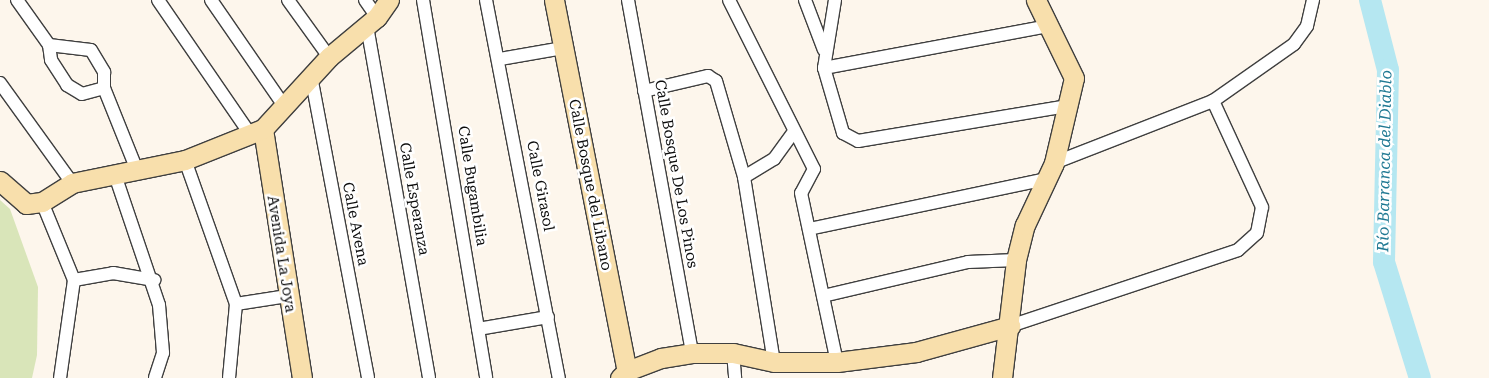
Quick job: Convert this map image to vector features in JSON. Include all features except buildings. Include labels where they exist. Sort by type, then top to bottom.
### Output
[{"type":"main road","points":[[0,181],[26,204],[42,202],[72,183],[185,160],[256,132],[284,106],[329,57],[372,21],[389,0]]},
{"type":"main road","name":"Calle Bosque del Libano","points":[[554,0],[623,374]]},
{"type":"main road","points":[[1002,378],[1010,326],[1016,260],[1025,225],[1050,171],[1074,78],[1036,0]]},
{"type":"main road","name":"Avenida La Joya","points":[[256,132],[302,378]]},
{"type":"main road","points":[[623,374],[692,353],[733,353],[774,362],[836,362],[916,352],[1010,326]]},
{"type":"street","points":[[17,0],[49,45],[51,60],[67,85],[82,94],[104,88]]},
{"type":"street","points":[[158,0],[256,132]]},
{"type":"street","points":[[211,0],[284,106]]},
{"type":"street","points":[[288,0],[329,57]]},
{"type":"street","points":[[365,0],[372,21]]},
{"type":"street","name":"Calle Bugambilia","points":[[423,0],[486,378]]},
{"type":"street","name":"Calle Girasol","points":[[486,0],[500,59],[559,378]]},
{"type":"street","name":"Calle Bosque De Los Pinos","points":[[628,0],[692,353]]},
{"type":"street","points":[[729,0],[814,169],[801,193],[836,362]]},
{"type":"street","points":[[805,0],[824,50]]},
{"type":"street","points":[[835,0],[824,50],[824,68],[843,133],[858,141],[1068,106]]},
{"type":"street","points":[[809,229],[1050,171],[1212,101],[1294,44],[1307,26],[1313,0]]},
{"type":"street","name":"Calle Esperanza","points":[[372,21],[429,378]]},
{"type":"street","points":[[824,68],[1049,26]]},
{"type":"street","points":[[49,45],[91,50],[104,72],[104,88],[137,170]]},
{"type":"street","points":[[500,59],[563,48]]},
{"type":"street","name":"Calle Avena","points":[[311,76],[368,378]]},
{"type":"street","points":[[644,91],[708,76],[716,81],[744,177],[774,362]]},
{"type":"street","points":[[0,83],[72,183]]},
{"type":"street","points":[[1010,326],[1238,250],[1257,233],[1262,208],[1212,101]]},
{"type":"street","points":[[744,177],[774,158],[794,131]]},
{"type":"street","points":[[185,160],[236,304],[229,378]]},
{"type":"street","points":[[115,175],[154,280],[163,352],[155,378]]},
{"type":"street","points":[[42,202],[74,280],[60,378]]},
{"type":"street","points":[[823,296],[968,262],[1016,260]]},
{"type":"street","points":[[74,280],[114,273],[154,280]]},
{"type":"street","points":[[236,304],[287,296]]},
{"type":"street","points":[[478,328],[548,317]]},
{"type":"street","points":[[733,353],[735,378]]},
{"type":"green space","points":[[0,200],[10,209],[38,287],[37,355],[32,378],[0,378]]},
{"type":"waterway","name":"Río Barranca del Diablo","points":[[1370,0],[1388,70],[1384,262],[1420,378]]}]
